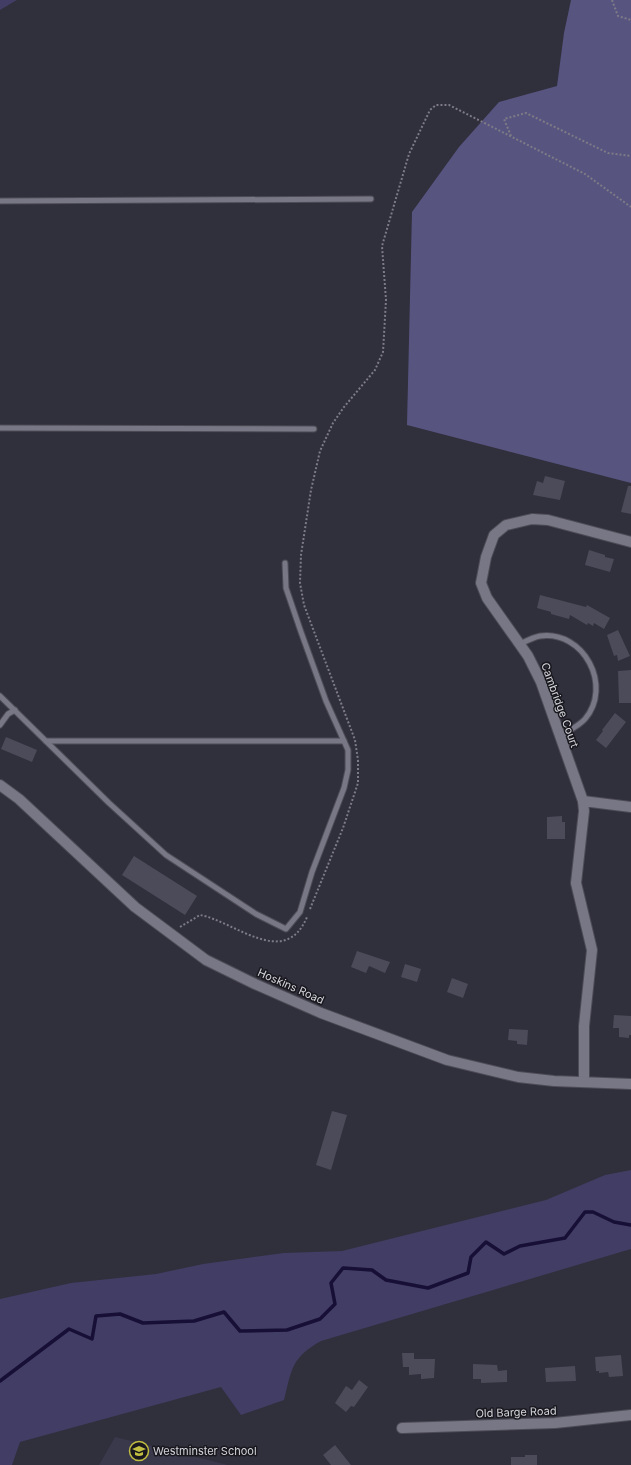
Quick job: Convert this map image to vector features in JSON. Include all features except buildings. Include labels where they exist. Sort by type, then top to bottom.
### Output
[{"type":"street","name":"Cambridge Court","points":[[584,1082],[584,1026],[592,950],[576,883],[584,811],[582,801],[541,682],[528,656],[491,604],[481,583],[486,557],[494,535],[506,526],[532,519],[548,520],[631,542]]},
{"type":"street","name":"Hoskins Road","points":[[0,785],[19,799],[135,907],[206,960],[255,984],[321,1013],[421,1052],[489,1071],[518,1077],[631,1084]]},
{"type":"street","points":[[582,801],[631,807]]},
{"type":"street","name":"Old Barge Road","points":[[402,1428],[555,1423],[631,1415]]},
{"type":"lane","points":[[0,200],[371,199]]},
{"type":"lane","points":[[0,428],[314,429]]},
{"type":"lane","points":[[0,696],[109,803],[166,855],[256,914],[286,929],[300,912],[312,872],[344,788],[348,770],[348,750],[326,701],[286,588],[285,563]]},
{"type":"lane","points":[[520,644],[539,636],[559,637],[581,649],[593,669],[596,683],[593,707],[585,720],[559,737]]},
{"type":"lane","points":[[0,725],[8,714],[15,710]]},
{"type":"lane","points":[[46,741],[344,741]]},
{"type":"path","points":[[612,0],[618,16],[631,20]]},
{"type":"path","points":[[170,933],[200,915],[212,917],[243,934],[266,941],[288,939],[298,934],[306,920],[344,828],[358,782],[358,760],[355,740],[304,605],[300,583],[301,555],[311,490],[320,451],[332,423],[375,370],[383,352],[386,300],[382,246],[409,154],[430,110],[436,105],[449,105],[585,174],[631,207]]},
{"type":"path","points":[[512,137],[504,119],[526,113],[608,153],[631,156]]},
{"type":"shaded area","points":[[0,0],[17,0],[0,10]]},
{"type":"shaded area","points":[[571,0],[631,0],[631,483],[407,425],[412,212],[459,147],[499,102],[557,86],[564,33]]},
{"type":"shaded area","points":[[631,1170],[631,1249],[321,1341],[304,1353],[294,1365],[284,1400],[241,1415],[221,1387],[20,1442],[12,1465],[0,1465],[0,1299],[71,1283],[156,1274],[203,1264],[284,1253],[342,1251],[546,1200],[605,1175]]},
{"type":"shaded area","name":"Westminster School","points":[[115,1437],[228,1465],[99,1465]]},
{"type":"waterway","points":[[0,1381],[69,1329],[92,1339],[96,1316],[120,1314],[143,1323],[194,1321],[224,1312],[240,1331],[287,1330],[320,1319],[335,1304],[331,1283],[343,1268],[372,1270],[386,1280],[428,1288],[468,1273],[471,1257],[486,1242],[504,1254],[520,1246],[565,1238],[585,1212],[593,1212],[614,1222],[631,1225]]},
{"type":"place","name":"Westminster School","points":[[139,1451]]}]
